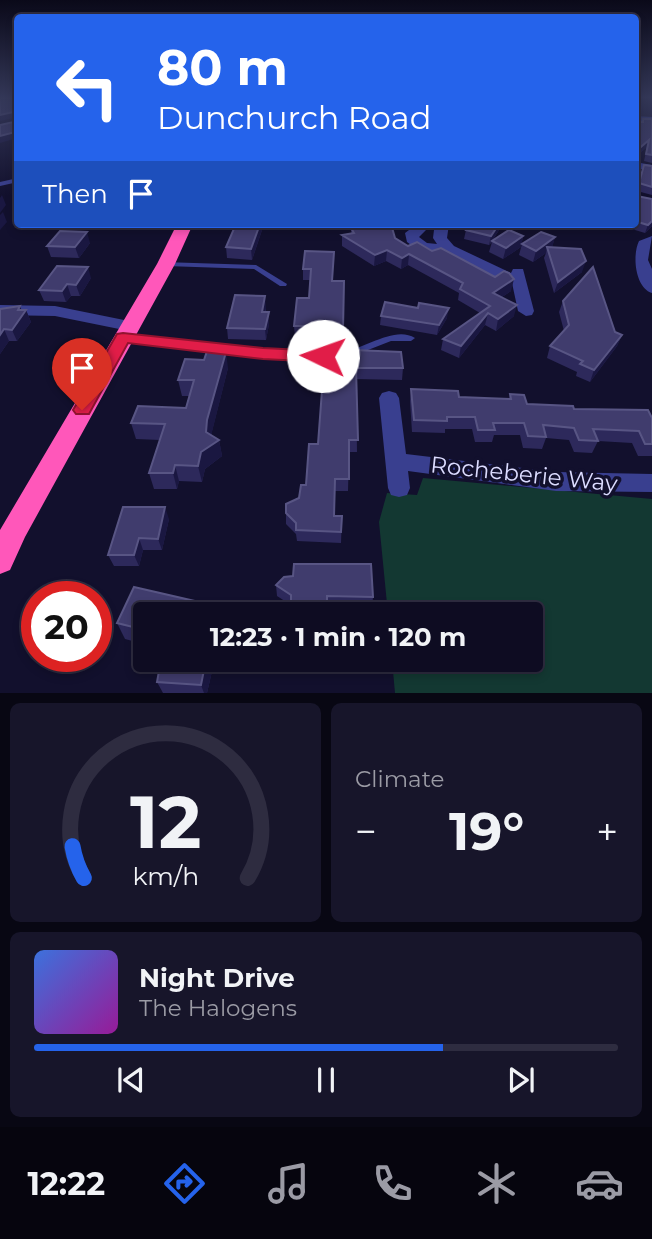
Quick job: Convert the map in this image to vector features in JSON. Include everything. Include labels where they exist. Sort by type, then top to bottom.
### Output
[{"type":"highway","points":[[0,559],[7,529],[166,264],[183,228]]},
{"type":"street","points":[[418,228],[412,233],[412,239],[423,247],[449,249],[509,278],[519,275],[526,311]]},
{"type":"street","points":[[442,228],[440,238],[449,249]]},
{"type":"street","points":[[652,240],[644,244],[641,260],[652,288]]},
{"type":"street","points":[[0,310],[55,311],[126,332]]},
{"type":"street","points":[[389,398],[399,488]]},
{"type":"street","name":"Rocheberie Way","points":[[396,461],[525,478],[625,485],[652,483]]},
{"type":"lane","points":[[166,264],[256,267],[283,284]]},
{"type":"lane","points":[[126,332],[263,354],[323,356],[350,354],[390,338],[411,338]]},
{"type":"green space","points":[[423,478],[652,499],[652,693],[395,693],[393,672],[543,672],[543,602],[387,602],[379,522],[387,493],[417,495]]},
{"type":"building","points":[[0,130],[14,130],[14,132],[0,136]]},
{"type":"building","points":[[639,130],[652,130],[652,155],[646,154],[649,140],[639,149]]},
{"type":"building","points":[[644,165],[652,166],[652,187],[639,183]]},
{"type":"building","points":[[639,196],[652,199],[652,221],[648,225],[639,222]]},
{"type":"building","points":[[234,228],[259,228],[251,249],[226,247]]},
{"type":"building","points":[[351,228],[392,228],[395,238],[408,246],[417,242],[432,251],[441,248],[495,277],[504,271],[509,273],[514,279],[493,293],[517,305],[498,319],[488,313],[461,346],[443,339],[490,306],[460,289],[463,283],[409,254],[402,258],[387,250],[375,255],[342,235],[354,233]]},
{"type":"building","points":[[467,228],[496,228],[491,236],[466,230]]},
{"type":"building","points":[[509,230],[523,236],[506,248],[492,241]]},
{"type":"building","points":[[60,231],[87,232],[75,247],[47,246]]},
{"type":"building","points":[[541,232],[555,237],[536,251],[522,244]]},
{"type":"building","points":[[547,247],[581,249],[586,261],[558,282]]},
{"type":"building","points":[[305,251],[334,252],[332,281],[344,281],[343,330],[348,330],[348,336],[311,338],[312,326],[294,326],[297,298],[309,298],[311,269],[303,269]]},
{"type":"building","points":[[57,266],[88,267],[76,285],[67,284],[62,291],[39,290]]},
{"type":"building","points":[[593,267],[615,332],[622,335],[594,370],[580,364],[583,361],[550,346],[569,325],[563,301]]},
{"type":"building","points":[[235,295],[265,296],[262,312],[269,312],[265,329],[227,328]]},
{"type":"building","points":[[385,302],[418,308],[419,303],[449,308],[439,325],[381,316]]},
{"type":"building","points":[[20,306],[18,310],[26,310],[12,330],[4,329],[0,335],[0,309]]},
{"type":"building","points":[[330,349],[401,352],[403,368],[356,368],[358,440],[349,440],[349,479],[335,479],[334,516],[342,516],[341,532],[296,530],[296,523],[286,513],[286,504],[299,498],[301,485],[306,485],[309,444],[318,444],[323,377],[330,377]]},
{"type":"building","points":[[207,351],[226,352],[206,432],[219,440],[201,452],[198,466],[175,465],[173,473],[149,473],[165,424],[131,423],[138,406],[186,408],[194,380],[178,380],[185,359],[204,360]]},
{"type":"building","points":[[411,389],[458,391],[459,397],[511,399],[510,394],[524,395],[527,404],[573,406],[574,409],[648,410],[652,418],[652,444],[645,444],[639,431],[593,429],[598,441],[579,440],[574,428],[543,425],[546,437],[528,436],[524,423],[493,423],[495,430],[478,430],[475,417],[447,417],[447,421],[414,420]]},
{"type":"building","points":[[123,507],[165,507],[158,539],[139,538],[134,555],[108,555]]},
{"type":"building","points":[[294,564],[371,564],[373,597],[327,596],[327,602],[291,602],[291,595],[276,585],[284,577],[293,576]]},
{"type":"building","points":[[134,587],[199,602],[133,602],[133,627],[117,623]]},
{"type":"building","points":[[159,672],[204,672],[201,685],[157,682]]},
{"type":"route","points":[[82,410],[123,338],[263,354],[323,356]]}]
